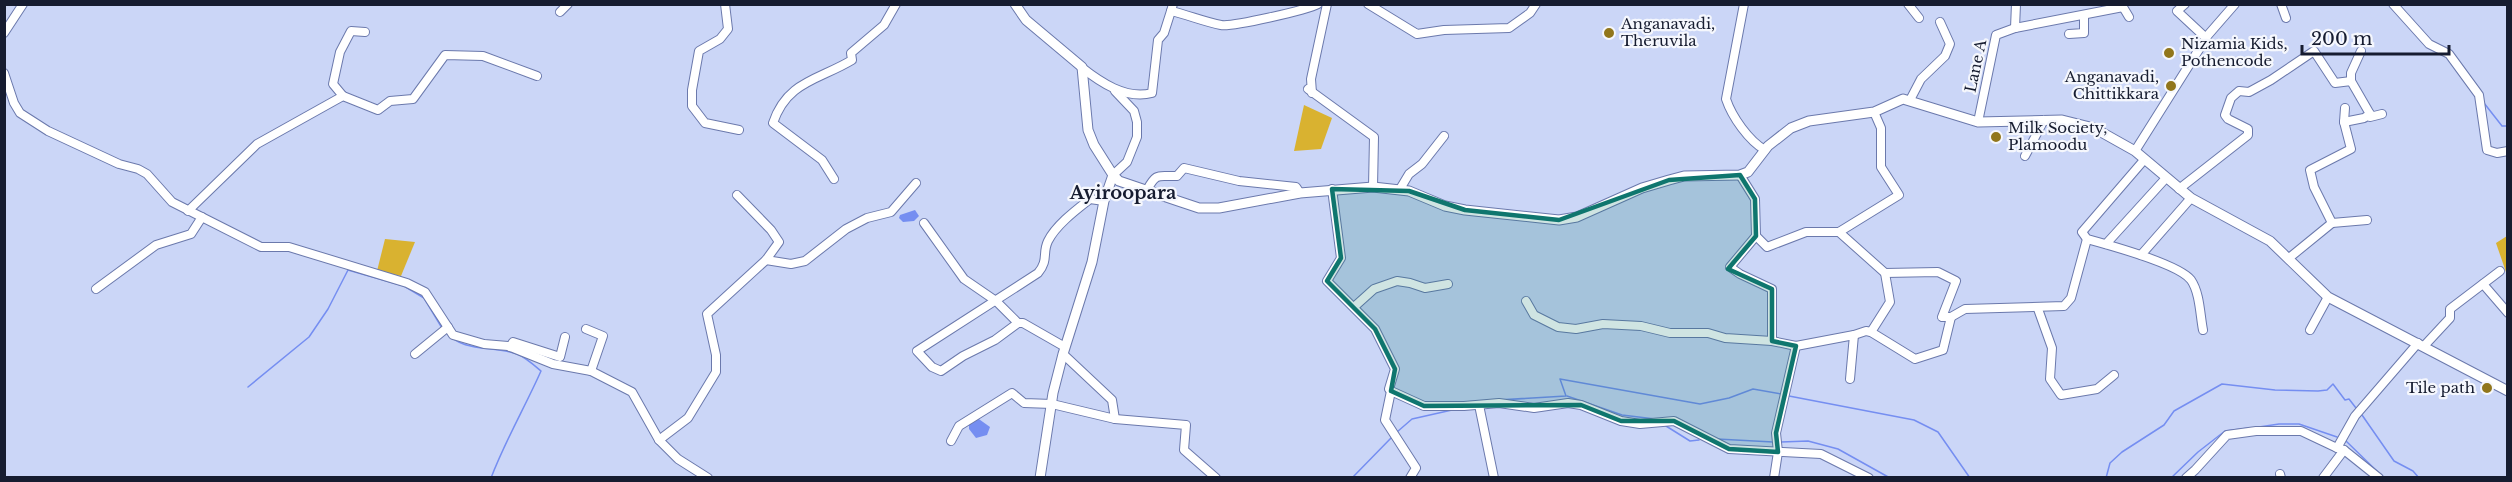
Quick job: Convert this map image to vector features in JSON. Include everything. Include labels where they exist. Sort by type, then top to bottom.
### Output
[{"type":"main road","points":[[1015,4],[1026,20],[1081,67],[1084,74],[1085,114],[1088,130],[1094,145],[1113,175],[1119,181],[1178,201],[1209,208],[1300,193],[1373,187],[1400,189],[1445,206],[1559,220],[1577,217],[1642,188],[1684,176],[1740,175],[1748,172],[1765,150],[1791,128],[1809,121],[1874,112],[1903,99],[1978,122],[2062,120],[2094,128],[2135,151],[2191,198],[2259,233],[2289,258],[2328,297],[2508,391]]},
{"type":"main road","points":[[1040,477],[1064,350],[1092,262],[1104,201],[1113,175]]},
{"type":"street","points":[[4,33],[23,4]]},
{"type":"street","points":[[560,12],[568,4]]},
{"type":"street","points":[[725,4],[728,29],[720,39],[699,51],[692,90],[692,106],[705,123],[739,130]]},
{"type":"street","points":[[834,179],[822,160],[773,123],[786,96],[801,85],[852,60],[851,54],[884,25],[896,4]]},
{"type":"street","points":[[1114,89],[1145,95],[1153,92],[1158,40],[1167,27],[1172,8],[1223,26],[1256,21],[1293,10],[1308,9],[1318,4]]},
{"type":"street","points":[[1327,4],[1310,91],[1374,137],[1373,187]]},
{"type":"street","points":[[1368,4],[1417,34],[1444,30],[1509,28],[1530,13],[1536,4]]},
{"type":"street","points":[[1744,4],[1726,99],[1740,124],[1765,150]]},
{"type":"street","points":[[1908,4],[1919,18]]},
{"type":"street","points":[[2015,28],[2016,4]]},
{"type":"street","points":[[2185,4],[2176,11],[2206,38]]},
{"type":"street","points":[[2135,151],[2206,38],[2235,4]]},
{"type":"street","points":[[2281,4],[2286,18]]},
{"type":"street","points":[[2393,4],[2429,44],[2449,54],[2479,95],[2487,150],[2497,153],[2508,151]]},
{"type":"street","points":[[2122,6],[2129,17]]},
{"type":"street","name":"Lane A","points":[[1978,122],[1996,35],[2015,28],[2122,6]]},
{"type":"street","points":[[2069,34],[2084,33],[2085,15]]},
{"type":"street","points":[[1910,100],[1921,79],[1945,56],[1948,50],[1950,44],[1940,22]]},
{"type":"street","points":[[365,32],[351,31],[340,52],[333,84],[344,96],[378,110],[390,101],[413,99],[445,55],[483,56],[537,76]]},
{"type":"street","points":[[2179,189],[2248,135],[2248,129],[2228,119],[2225,114],[2231,98],[2239,91],[2249,92],[2314,51],[2335,83],[2351,81]]},
{"type":"street","points":[[2361,51],[2351,73],[2351,81],[2370,117],[2382,114]]},
{"type":"street","points":[[1081,67],[1114,89],[1134,111],[1137,137],[1127,162],[1113,175]]},
{"type":"street","points":[[4,73],[14,103],[20,113],[48,131],[118,164],[147,174],[172,202],[188,211],[261,247],[289,247],[406,283],[425,292],[453,334],[465,340],[510,347],[553,364],[591,370],[632,392],[659,440],[678,459],[708,477]]},
{"type":"street","points":[[188,211],[257,144],[344,96]]},
{"type":"street","points":[[2332,223],[2314,186],[2310,170],[2351,149],[2344,122],[2345,108]]},
{"type":"street","points":[[1756,236],[1767,247],[1806,232],[1839,232],[1899,195],[1881,167],[1881,128],[1874,112]]},
{"type":"street","points":[[2344,122],[2364,118],[2370,114]]},
{"type":"street","points":[[2025,156],[2044,120]]},
{"type":"street","points":[[1400,189],[1408,174],[1422,164],[1444,136]]},
{"type":"street","points":[[2144,160],[2082,232],[2087,239],[2141,255],[2189,278],[2194,286],[2204,330]]},
{"type":"street","points":[[1147,190],[1154,178],[1159,175],[1177,176],[1184,168],[1239,181],[1296,187],[1300,193]]},
{"type":"street","points":[[1740,175],[1755,199],[1756,236],[1730,267],[1772,289],[1772,341]]},
{"type":"street","points":[[2106,244],[2166,178]]},
{"type":"street","points":[[766,260],[791,264],[805,261],[846,229],[867,218],[891,212],[915,183]]},
{"type":"street","points":[[1332,189],[1341,258],[1327,281],[1374,329],[1395,369],[1389,389],[1391,391],[1385,420],[1416,468],[1410,477]]},
{"type":"street","points":[[659,440],[688,418],[716,372],[716,355],[707,314],[766,260],[779,243],[771,230],[737,195]]},
{"type":"street","points":[[1018,323],[995,340],[963,356],[941,371],[932,367],[917,351],[1038,273],[1044,265],[1048,241],[1092,198],[1104,201]]},
{"type":"street","points":[[2141,255],[2191,198]]},
{"type":"street","points":[[96,289],[156,245],[191,234],[202,217]]},
{"type":"street","points":[[2289,258],[2332,223],[2367,220]]},
{"type":"street","points":[[924,223],[964,279],[996,301],[1018,323],[1023,323],[1064,350],[1112,400],[1115,419]]},
{"type":"street","points":[[1839,232],[1885,273],[1890,302],[1871,332]]},
{"type":"street","points":[[1885,273],[1938,272],[1956,281],[1942,317],[1951,317],[1965,309],[2038,309],[2064,306],[2071,298],[2087,239]]},
{"type":"street","points":[[2323,477],[2340,449],[2355,416],[2421,345],[2450,318],[2451,309],[2500,271]]},
{"type":"street","points":[[1354,307],[1374,289],[1397,282],[1425,288],[1448,284]]},
{"type":"street","points":[[2483,284],[2508,313]]},
{"type":"street","points":[[2310,330],[2328,297]]},
{"type":"street","points":[[1526,301],[1534,315],[1558,327],[1576,328],[1619,324],[1641,326],[1670,333],[1708,333],[1725,338],[1772,341],[1796,346],[1866,331],[1917,359],[1943,350],[1951,317]]},
{"type":"street","points":[[2038,309],[2052,348],[2050,379],[2061,395],[2097,389],[2114,375]]},
{"type":"street","points":[[415,354],[448,327]]},
{"type":"street","points":[[586,329],[603,336],[591,370]]},
{"type":"street","points":[[1850,379],[1854,335]]},
{"type":"street","points":[[510,347],[513,342],[560,357],[565,336]]},
{"type":"street","points":[[1774,477],[1778,452],[1776,432],[1796,346]]},
{"type":"street","points":[[1391,391],[1424,406],[1499,403],[1534,408],[1559,403],[1581,405],[1621,421],[1640,424],[1674,421],[1729,449],[1821,454],[1869,477]]},
{"type":"street","points":[[951,441],[959,426],[1012,393],[1024,403],[1052,404],[1115,419],[1186,425],[1184,450],[1216,477]]},
{"type":"street","points":[[1479,405],[1494,477]]},
{"type":"street","points":[[2186,477],[2227,435],[2256,431],[2301,431],[2340,449],[2379,477]]},
{"type":"highlighted area","points":[[1740,175],[1755,199],[1756,236],[1728,269],[1772,289],[1772,341],[1796,346],[1776,433],[1778,452],[1729,449],[1674,421],[1621,421],[1581,405],[1424,406],[1391,391],[1395,369],[1375,329],[1327,281],[1341,258],[1332,189],[1409,191],[1465,210],[1559,220],[1669,180]]},
{"type":"shaded area","points":[[1304,105],[1332,118],[1321,149],[1294,151]]},
{"type":"shaded area","points":[[2507,236],[2507,275],[2496,243]]},
{"type":"shaded area","points":[[385,239],[415,242],[401,276],[377,271]]},
{"type":"water","points":[[915,210],[919,216],[914,221],[903,222],[899,218],[900,215]]},
{"type":"water","points":[[969,416],[976,417],[990,427],[987,435],[976,438],[969,429]]},
{"type":"waterway","points":[[2463,67],[2476,85]]},
{"type":"waterway","points":[[2484,103],[2502,126],[2508,126]]},
{"type":"waterway","points":[[248,387],[309,337],[328,309],[348,270],[404,286],[424,298],[442,328]]},
{"type":"waterway","points":[[446,332],[453,339],[470,346],[517,354],[541,371],[491,478]]},
{"type":"waterway","points":[[1465,402],[1566,396],[1560,379],[1700,404],[1729,398],[1753,389],[1781,394]]},
{"type":"waterway","points":[[2106,478],[2110,463],[2122,452],[2164,425],[2174,411],[2222,384],[2275,390],[2318,391],[2327,390],[2333,384],[2345,400],[2349,399],[2356,408]]},
{"type":"waterway","points":[[1567,396],[1622,415],[1655,419]]},
{"type":"waterway","points":[[1789,396],[1914,420],[1938,432],[1970,478]]},
{"type":"waterway","points":[[1397,432],[1412,419],[1452,410]]},
{"type":"waterway","points":[[2362,415],[2394,461],[2413,471],[2419,478]]},
{"type":"waterway","points":[[2259,427],[2299,424],[2337,437]]},
{"type":"waterway","points":[[1666,426],[1690,441],[1699,440]]},
{"type":"waterway","points":[[2171,478],[2198,452],[2225,431],[2249,428]]},
{"type":"waterway","points":[[1352,478],[1391,438]]},
{"type":"waterway","points":[[1717,439],[1773,442]]},
{"type":"waterway","points":[[1781,442],[1808,441],[1838,449],[1890,478]]},
{"type":"waterway","points":[[2346,441],[2384,478]]},
{"type":"place","name":"Anganavadi, Theruvila","points":[[1609,33]]},
{"type":"place","name":"Nizamia Kids, Pothencode","points":[[2169,53]]},
{"type":"place","name":"Anganavadi, Chittikkara","points":[[2171,86]]},
{"type":"place","name":"Milk Society, Plamoodu","points":[[1996,137]]},
{"type":"place","name":"Tile path","points":[[2487,388]]},
{"type":"district","name":"Ayiroopara","points":[[1123,193]]}]
